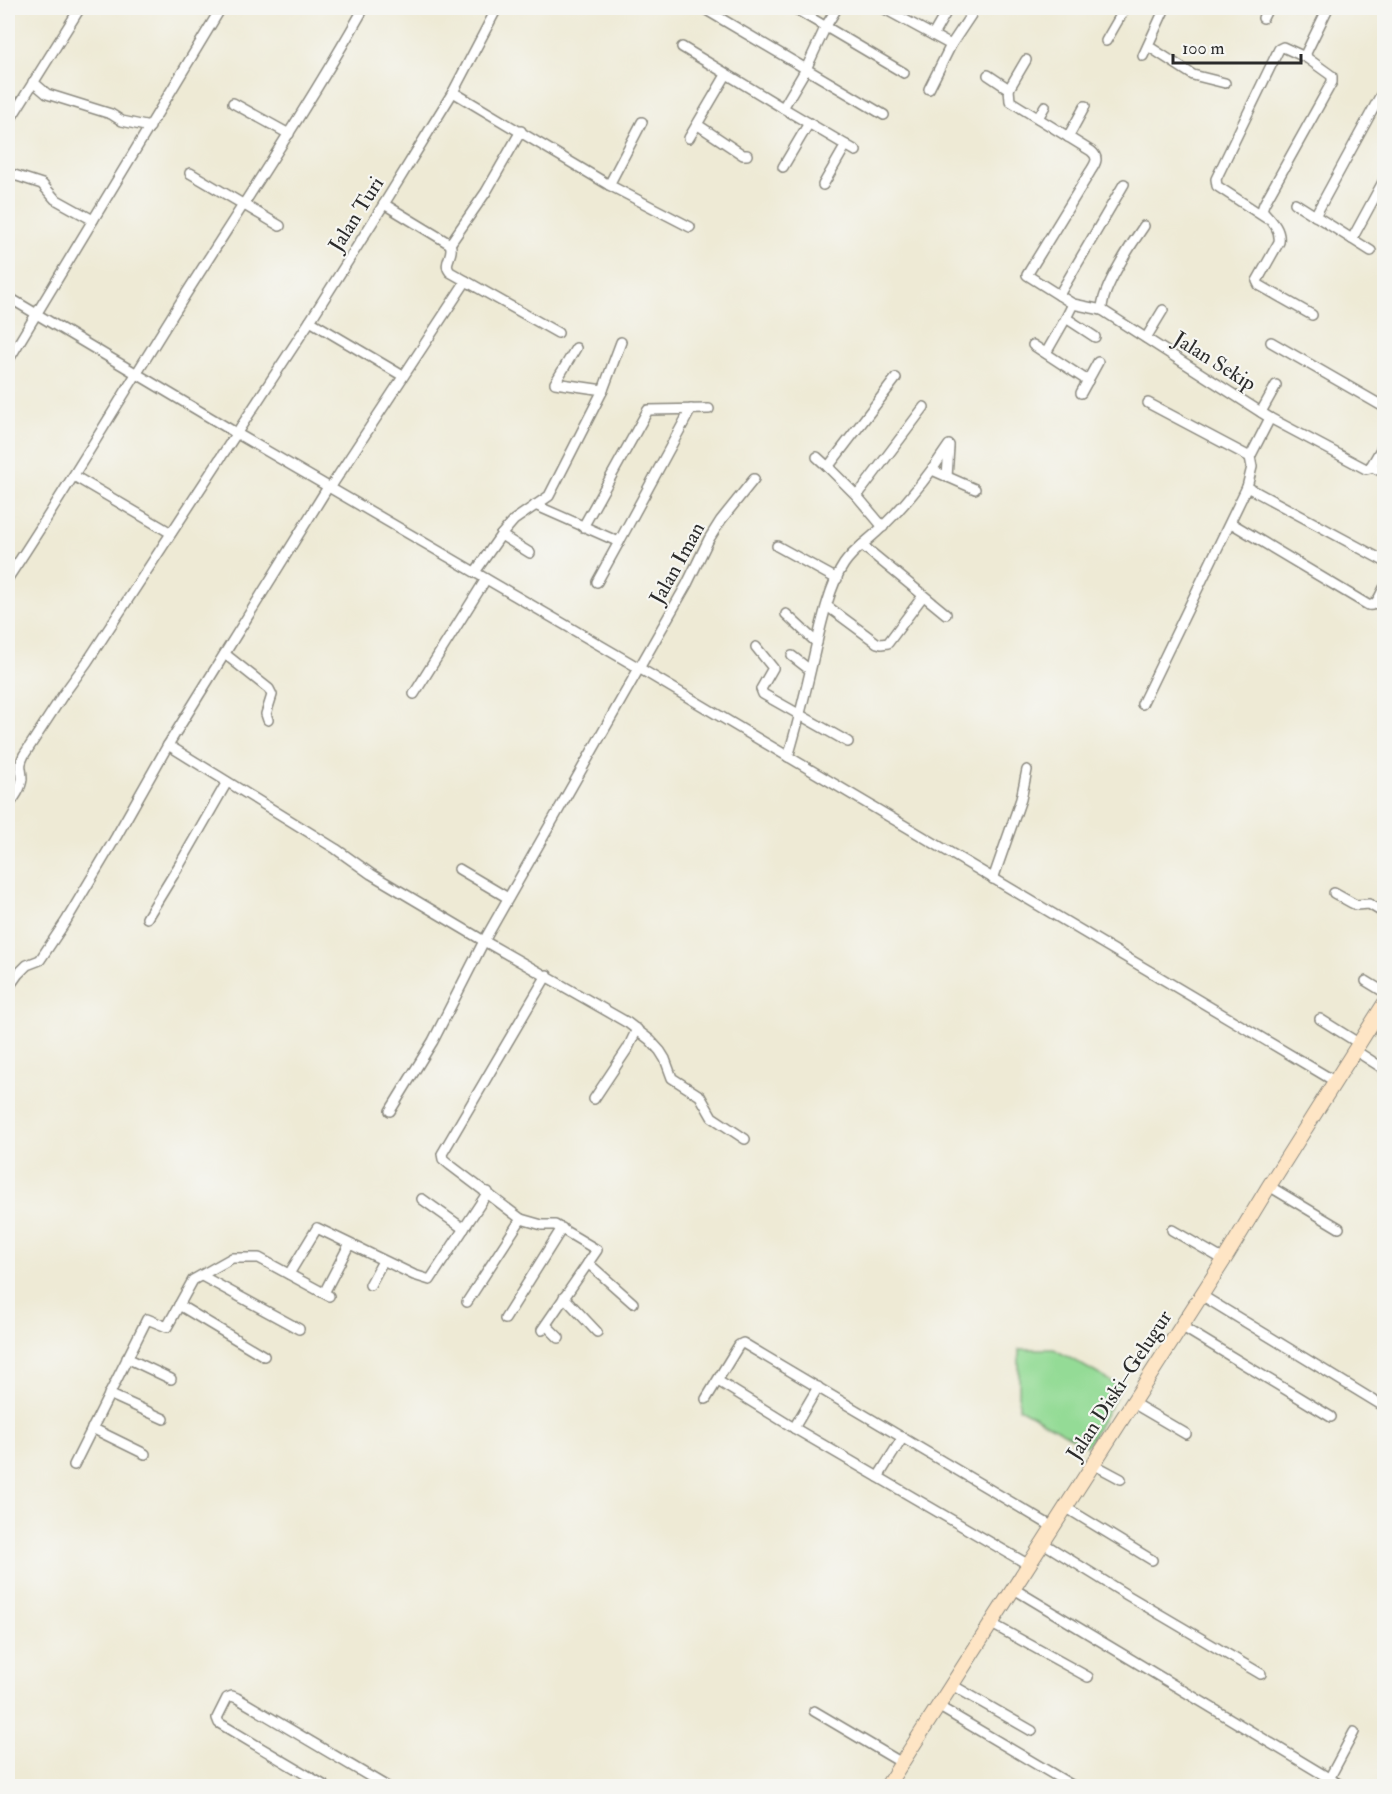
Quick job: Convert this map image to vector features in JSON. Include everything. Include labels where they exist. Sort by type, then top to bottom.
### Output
[{"type":"main road","name":"Jalan Diski–Gelugur","points":[[887,1786],[1202,1295],[1384,1004]]},
{"type":"street","points":[[9,117],[80,8]]},
{"type":"street","points":[[8,361],[221,8]]},
{"type":"street","points":[[8,578],[289,134],[364,8]]},
{"type":"street","name":"Jalan Turi","points":[[8,806],[22,782],[20,763],[24,754],[87,662],[310,321],[453,92],[497,8]]},
{"type":"street","points":[[703,8],[884,115]]},
{"type":"street","points":[[794,8],[904,73]]},
{"type":"street","points":[[783,108],[837,8]]},
{"type":"street","points":[[883,8],[895,10],[951,45]]},
{"type":"street","points":[[1106,41],[1125,8]]},
{"type":"street","points":[[1143,56],[1165,8]]},
{"type":"street","points":[[1263,18],[1268,8]]},
{"type":"street","points":[[1307,58],[1306,52],[1328,8]]},
{"type":"street","points":[[933,34],[948,9]]},
{"type":"street","points":[[929,89],[951,45],[971,15]]},
{"type":"street","points":[[1148,46],[1193,75],[1225,83]]},
{"type":"street","points":[[682,47],[856,151]]},
{"type":"street","points":[[1275,224],[1217,186],[1216,179],[1279,49],[1283,47],[1307,58],[1332,76],[1332,82],[1264,204],[1262,210],[1275,224],[1279,234],[1279,243],[1261,274],[1258,284],[1312,315]]},
{"type":"street","points":[[1026,60],[1009,89],[1010,101],[1095,154],[1097,160],[1027,275],[1073,304],[1102,310],[1107,292],[1125,253],[1144,226]]},
{"type":"street","points":[[689,138],[726,75]]},
{"type":"street","points":[[988,75],[1009,89]]},
{"type":"street","points":[[33,82],[47,94],[111,114],[122,121],[150,127]]},
{"type":"street","points":[[1315,216],[1384,90]]},
{"type":"street","points":[[453,92],[609,185],[690,227]]},
{"type":"street","points":[[233,103],[289,134]]},
{"type":"street","points":[[1038,118],[1044,106]]},
{"type":"street","points":[[1068,136],[1085,106]]},
{"type":"street","points":[[609,185],[642,122]]},
{"type":"street","points":[[783,167],[809,123]]},
{"type":"street","points":[[698,125],[743,156],[747,155]]},
{"type":"street","points":[[450,244],[486,192],[521,131]]},
{"type":"street","points":[[823,185],[846,145]]},
{"type":"street","points":[[8,172],[42,184],[55,199],[93,220]]},
{"type":"street","points":[[190,173],[280,226]]},
{"type":"street","points":[[1352,239],[1384,180]]},
{"type":"street","points":[[1059,295],[1124,184]]},
{"type":"street","points":[[1295,203],[1371,251]]},
{"type":"street","points":[[384,204],[450,244],[452,252],[447,262],[448,270],[558,333]]},
{"type":"street","points":[[8,988],[27,964],[40,960],[66,921],[168,745],[329,487],[466,281]]},
{"type":"street","points":[[8,297],[1336,1082]]},
{"type":"street","points":[[1046,353],[1073,304]]},
{"type":"street","name":"Jalan Sekip","points":[[1102,310],[1270,418],[1366,469],[1371,466]]},
{"type":"street","points":[[1146,338],[1163,310]]},
{"type":"street","points":[[1066,318],[1095,338]]},
{"type":"street","points":[[310,321],[403,376]]},
{"type":"street","points":[[475,573],[514,520],[549,496],[603,390],[621,342]]},
{"type":"street","points":[[1271,342],[1384,407]]},
{"type":"street","points":[[1033,345],[1088,381]]},
{"type":"street","points":[[576,348],[555,383],[603,390]]},
{"type":"street","points":[[1081,393],[1098,362]]},
{"type":"street","points":[[828,467],[896,378]]},
{"type":"street","points":[[1261,412],[1276,385]]},
{"type":"street","points":[[1148,403],[1250,457]]},
{"type":"street","points":[[857,496],[924,407]]},
{"type":"street","points":[[597,582],[691,409]]},
{"type":"street","points":[[583,527],[648,410],[709,409]]},
{"type":"street","points":[[1142,704],[1231,523],[1247,487],[1252,467],[1250,457],[1270,418]]},
{"type":"street","points":[[788,758],[827,606],[844,564],[883,527],[932,470],[949,444],[947,477]]},
{"type":"street","points":[[1384,444],[1371,466],[1384,473]]},
{"type":"street","points":[[818,457],[857,496],[883,527]]},
{"type":"street","points":[[932,470],[975,489]]},
{"type":"street","points":[[74,476],[171,533]]},
{"type":"street","name":"Jalan Iman","points":[[390,1111],[432,1041],[484,941],[687,584],[709,539],[721,520],[754,479]]},
{"type":"street","points":[[1247,487],[1384,561]]},
{"type":"street","points":[[535,506],[619,542]]},
{"type":"street","points":[[1231,523],[1368,605],[1376,604],[1384,588]]},
{"type":"street","points":[[501,535],[530,553]]},
{"type":"street","points":[[862,545],[946,614]]},
{"type":"street","points":[[777,546],[837,579]]},
{"type":"street","points":[[414,694],[486,579]]},
{"type":"street","points":[[827,606],[877,643],[885,644],[923,596]]},
{"type":"street","points":[[786,614],[817,642]]},
{"type":"street","points":[[756,647],[773,668],[761,691],[848,742]]},
{"type":"street","points":[[225,654],[269,689],[272,694],[266,714],[268,720]]},
{"type":"street","points":[[792,656],[810,670]]},
{"type":"street","points":[[168,745],[336,849],[371,874],[637,1029],[660,1051],[672,1078],[700,1096],[712,1117],[745,1138]]},
{"type":"street","points":[[993,879],[1021,799],[1027,770]]},
{"type":"street","points":[[147,918],[227,782]]},
{"type":"street","points":[[459,869],[508,898]]},
{"type":"street","points":[[1334,892],[1356,905],[1369,904],[1384,913]]},
{"type":"street","points":[[547,975],[442,1154],[443,1159],[450,1165],[521,1219],[542,1225],[555,1225],[597,1250],[544,1327],[559,1338]]},
{"type":"street","points":[[1366,981],[1384,992]]},
{"type":"street","points":[[1320,1019],[1384,1069]]},
{"type":"street","points":[[594,1099],[628,1048],[637,1029]]},
{"type":"street","points":[[1269,1186],[1339,1228]]},
{"type":"street","points":[[289,1274],[317,1228],[424,1280],[430,1280],[488,1192]]},
{"type":"street","points":[[422,1199],[464,1229]]},
{"type":"street","points":[[467,1302],[521,1219]]},
{"type":"street","points":[[505,1319],[562,1228]]},
{"type":"street","points":[[1172,1230],[1224,1260]]},
{"type":"street","points":[[74,1465],[147,1319],[167,1328],[193,1280],[232,1258],[259,1258],[326,1295],[349,1245]]},
{"type":"street","points":[[370,1285],[383,1261]]},
{"type":"street","points":[[588,1263],[633,1304]]},
{"type":"street","points":[[202,1276],[299,1329]]},
{"type":"street","points":[[1202,1295],[1383,1406]]},
{"type":"street","points":[[564,1298],[597,1332]]},
{"type":"street","points":[[179,1305],[264,1356]]},
{"type":"street","points":[[1181,1326],[1331,1417]]},
{"type":"street","points":[[706,1399],[739,1345],[743,1343],[1053,1527]]},
{"type":"street","points":[[127,1358],[171,1379]]},
{"type":"street","points":[[718,1381],[1029,1565]]},
{"type":"street","points":[[794,1428],[818,1387]]},
{"type":"street","points":[[109,1394],[164,1419]]},
{"type":"street","points":[[1133,1402],[1186,1434]]},
{"type":"street","points":[[92,1428],[145,1454]]},
{"type":"street","points":[[878,1477],[903,1437]]},
{"type":"street","points":[[1093,1464],[1121,1479]]},
{"type":"street","points":[[1065,1507],[1152,1560]]},
{"type":"street","points":[[1043,1543],[1261,1674]]},
{"type":"street","points":[[1014,1589],[1342,1786]]},
{"type":"street","points":[[992,1624],[1088,1677]]},
{"type":"street","points":[[952,1685],[1032,1731]]},
{"type":"street","points":[[325,1786],[219,1723],[217,1718],[226,1698],[232,1696],[237,1698],[386,1786]]},
{"type":"street","points":[[938,1706],[1073,1786]]},
{"type":"street","points":[[814,1711],[902,1763]]},
{"type":"street","points":[[1329,1779],[1354,1732]]},
{"type":"green space","points":[[1019,1349],[1054,1349],[1121,1387],[1087,1446],[1019,1408]]}]
